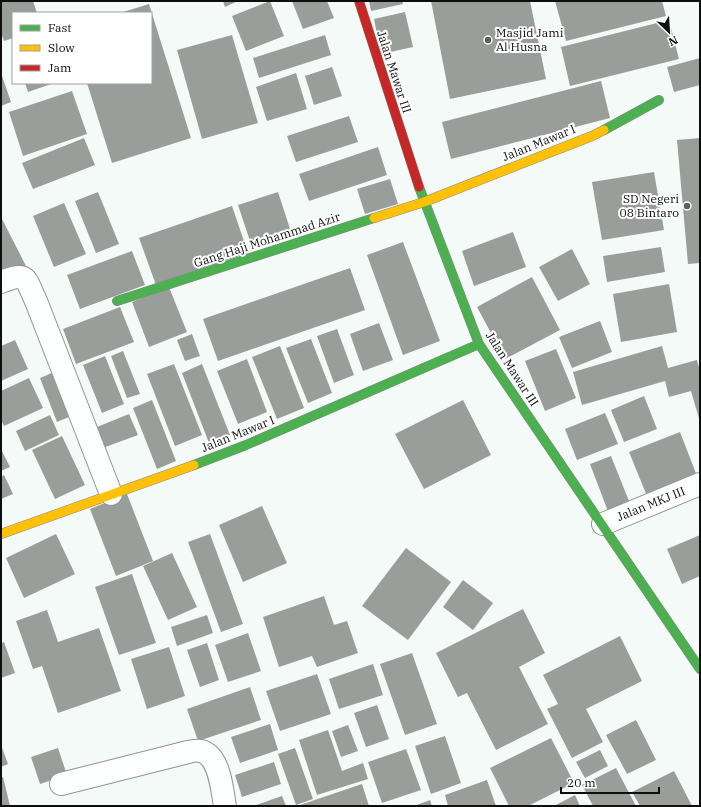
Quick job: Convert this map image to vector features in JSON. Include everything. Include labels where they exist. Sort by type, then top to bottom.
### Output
[{"type":"street","name":"Jalan Mawar III","points":[[359,1],[424,202],[479,344],[603,524],[700,669]]},
{"type":"street","name":"Jalan Mawar I","points":[[424,202],[592,136],[659,100]]},
{"type":"street","name":"Gang Haji Mohammad Azir","points":[[117,301],[424,202]]},
{"type":"street","points":[[1,282],[18,276],[24,278],[27,282],[36,301],[111,494]]},
{"type":"street","name":"Jalan Mawar I","points":[[1,534],[246,445],[479,344]]},
{"type":"street","name":"Jalan MKJ III","points":[[603,524],[700,484]]},
{"type":"street","points":[[61,784],[181,754],[200,751],[209,755],[216,765],[225,806]]},
{"type":"building","points":[[1,1],[33,1],[37,12],[12,12],[12,38],[4,41],[1,33]]},
{"type":"building","points":[[223,1],[238,1],[225,7]]},
{"type":"building","points":[[270,1],[284,36],[246,51],[232,16]]},
{"type":"building","points":[[292,1],[327,1],[334,18],[303,29]]},
{"type":"building","points":[[369,1],[402,1],[403,4],[371,11]]},
{"type":"building","name":"Masjid Jami Al Husna","points":[[431,1],[530,1],[546,79],[450,99]]},
{"type":"building","points":[[555,1],[662,1],[666,16],[566,41]]},
{"type":"building","points":[[149,4],[152,12],[123,12]]},
{"type":"building","points":[[405,12],[413,47],[381,54],[374,19]]},
{"type":"building","points":[[152,14],[191,138],[112,163],[87,84],[152,84]]},
{"type":"building","points":[[669,20],[679,59],[570,86],[561,47]]},
{"type":"building","points":[[232,35],[258,123],[202,139],[177,50]]},
{"type":"building","points":[[325,35],[331,55],[259,78],[253,58]]},
{"type":"building","points":[[700,58],[700,85],[674,92],[667,67]]},
{"type":"building","points":[[332,67],[342,96],[314,105],[305,76]]},
{"type":"building","points":[[1,73],[11,102],[1,106]]},
{"type":"building","points":[[296,73],[307,109],[267,121],[256,87]]},
{"type":"building","points":[[601,81],[610,118],[451,159],[442,122]]},
{"type":"building","points":[[25,84],[51,84],[28,92]]},
{"type":"building","points":[[72,91],[87,134],[23,156],[9,112]]},
{"type":"building","points":[[349,116],[358,142],[296,162],[287,136]]},
{"type":"building","points":[[84,138],[95,165],[33,189],[22,163]]},
{"type":"building","points":[[700,138],[700,263],[688,264],[677,140]]},
{"type":"building","points":[[378,147],[387,175],[309,201],[299,174]]},
{"type":"building","points":[[654,172],[664,230],[602,240],[592,182]]},
{"type":"building","points":[[390,179],[398,204],[365,214],[357,189]]},
{"type":"building","points":[[98,192],[119,244],[96,253],[75,201]]},
{"type":"building","points":[[278,192],[292,235],[252,247],[238,205]]},
{"type":"building","points":[[64,203],[86,254],[54,267],[33,216]]},
{"type":"building","points":[[232,206],[248,253],[156,285],[139,238]]},
{"type":"building","points":[[1,217],[26,266],[1,278]]},
{"type":"building","points":[[513,232],[526,267],[474,286],[462,251]]},
{"type":"building","points":[[403,242],[440,341],[403,355],[367,255]]},
{"type":"building","points":[[661,247],[665,272],[607,282],[603,256]]},
{"type":"building","points":[[572,249],[590,284],[558,301],[539,267]]},
{"type":"building","points":[[132,251],[145,285],[80,309],[67,275]]},
{"type":"building","points":[[350,268],[365,310],[218,361],[203,319]]},
{"type":"building","points":[[532,277],[560,330],[505,359],[477,307]]},
{"type":"building","points":[[669,284],[677,332],[621,342],[613,294]]},
{"type":"building","points":[[169,287],[187,332],[149,347],[132,302]]},
{"type":"building","points":[[120,307],[134,342],[76,364],[63,329]]},
{"type":"building","points":[[600,321],[612,352],[572,368],[559,337]]},
{"type":"building","points":[[379,323],[393,360],[363,371],[350,334]]},
{"type":"building","points":[[337,329],[354,375],[334,383],[317,336]]},
{"type":"building","points":[[192,334],[200,356],[185,361],[177,340]]},
{"type":"building","points":[[311,339],[332,393],[308,403],[286,348]]},
{"type":"building","points":[[15,340],[28,369],[1,381],[1,346]]},
{"type":"building","points":[[280,346],[304,408],[277,419],[252,357]]},
{"type":"building","points":[[662,346],[668,368],[697,360],[700,371],[700,422],[691,391],[669,397],[665,381],[582,405],[573,372]]},
{"type":"building","points":[[556,349],[576,398],[545,411],[525,361]]},
{"type":"building","points":[[123,351],[140,394],[127,398],[111,356]]},
{"type":"building","points":[[105,356],[124,404],[102,413],[83,365]]},
{"type":"building","points":[[247,359],[267,412],[238,424],[217,371]]},
{"type":"building","points":[[174,364],[202,435],[175,446],[147,374]]},
{"type":"building","points":[[202,364],[230,435],[209,443],[182,373]]},
{"type":"building","points":[[59,370],[76,414],[57,422],[40,378]]},
{"type":"building","points":[[29,378],[43,408],[4,426],[1,420],[1,391]]},
{"type":"building","points":[[644,396],[657,429],[624,442],[611,410]]},
{"type":"building","points":[[152,400],[176,461],[157,469],[133,408]]},
{"type":"building","points":[[463,400],[491,455],[424,489],[395,434]]},
{"type":"building","points":[[605,413],[618,444],[577,460],[565,429]]},
{"type":"building","points":[[129,414],[138,435],[100,449],[92,429]]},
{"type":"building","points":[[50,415],[59,435],[25,451],[16,431]]},
{"type":"building","points":[[680,432],[697,476],[647,496],[629,452]]},
{"type":"building","points":[[62,436],[85,485],[55,499],[32,450]]},
{"type":"building","points":[[1,449],[10,467],[1,471]]},
{"type":"building","points":[[611,456],[631,506],[609,514],[590,464]]},
{"type":"building","points":[[4,475],[13,494],[1,499],[1,477]]},
{"type":"building","points":[[127,494],[153,561],[116,576],[90,509]]},
{"type":"building","points":[[262,506],[287,563],[243,582],[219,525]]},
{"type":"building","points":[[56,534],[75,574],[24,598],[6,558]]},
{"type":"building","points":[[210,534],[243,624],[221,632],[188,542]]},
{"type":"building","points":[[700,535],[700,576],[682,584],[667,549]]},
{"type":"building","points":[[406,548],[451,582],[408,640],[362,606]]},
{"type":"building","points":[[172,553],[197,607],[168,620],[143,566]]},
{"type":"building","points":[[132,574],[156,643],[119,655],[95,587]]},
{"type":"building","points":[[463,580],[493,603],[473,630],[443,607]]},
{"type":"building","points":[[324,596],[334,625],[347,621],[358,653],[317,667],[312,656],[279,667],[263,617]]},
{"type":"building","points":[[523,609],[545,653],[519,667],[548,724],[496,750],[467,693],[458,697],[436,653]]},
{"type":"building","points":[[47,610],[58,642],[99,628],[121,691],[58,713],[42,666],[33,669],[16,621]]},
{"type":"building","points":[[207,615],[213,633],[177,646],[171,627]]},
{"type":"building","points":[[248,633],[261,671],[228,682],[215,645]]},
{"type":"building","points":[[620,636],[642,681],[586,709],[603,742],[572,758],[547,709],[558,704],[543,675]]},
{"type":"building","points":[[4,642],[15,673],[1,678],[1,643]]},
{"type":"building","points":[[207,643],[219,680],[200,687],[187,650]]},
{"type":"building","points":[[169,647],[185,696],[147,709],[131,659]]},
{"type":"building","points":[[412,653],[437,724],[405,735],[380,664]]},
{"type":"building","points":[[373,664],[383,695],[339,709],[329,679]]},
{"type":"building","points":[[317,674],[331,714],[280,731],[266,691]]},
{"type":"building","points":[[250,687],[261,720],[198,741],[187,709]]},
{"type":"building","points":[[377,705],[389,739],[366,747],[354,713]]},
{"type":"building","points":[[636,720],[656,760],[627,774],[606,735]]},
{"type":"building","points":[[270,724],[278,750],[240,763],[231,737]]},
{"type":"building","points":[[348,725],[358,751],[341,757],[332,731]]},
{"type":"building","points":[[328,730],[342,771],[363,763],[368,779],[317,795],[299,740]]},
{"type":"building","points":[[445,736],[461,783],[431,794],[415,746]]},
{"type":"building","points":[[551,738],[574,783],[528,806],[509,806],[490,768]]},
{"type":"building","points":[[1,745],[8,764],[1,767]]},
{"type":"building","points":[[58,748],[67,775],[40,784],[31,757]]},
{"type":"building","points":[[295,748],[313,799],[296,805],[278,754]]},
{"type":"building","points":[[406,749],[421,790],[382,803],[368,762]]},
{"type":"building","points":[[600,750],[608,766],[585,778],[576,762]]},
{"type":"building","points":[[274,762],[281,784],[242,797],[235,775]]},
{"type":"building","points":[[616,768],[636,806],[593,806],[582,785]]},
{"type":"building","points":[[674,771],[692,806],[640,806],[632,792]]},
{"type":"building","points":[[1,777],[3,777],[10,806],[1,806]]},
{"type":"building","points":[[487,780],[496,806],[448,806],[445,795]]},
{"type":"building","points":[[362,784],[369,806],[297,806]]},
{"type":"building","points":[[575,795],[580,806],[554,806]]},
{"type":"building","points":[[282,796],[286,806],[253,806]]},
{"type":"building","points":[[430,800],[432,806],[414,806]]},
{"type":"traffic: fast","points":[[604,130],[659,100]]},
{"type":"traffic: fast","points":[[419,187],[479,344],[700,669]]},
{"type":"traffic: fast","points":[[117,301],[374,218]]},
{"type":"traffic: fast","points":[[194,465],[246,445],[479,344]]},
{"type":"traffic: slow","points":[[374,218],[424,202],[604,130]]},
{"type":"traffic: slow","points":[[1,534],[194,465]]},
{"type":"traffic: jam","points":[[359,1],[419,187]]},
{"type":"place","name":"Masjid Jami Al Husna","points":[[488,40]]},
{"type":"place","name":"SD Negeri 08 Bintaro","points":[[687,206]]}]
